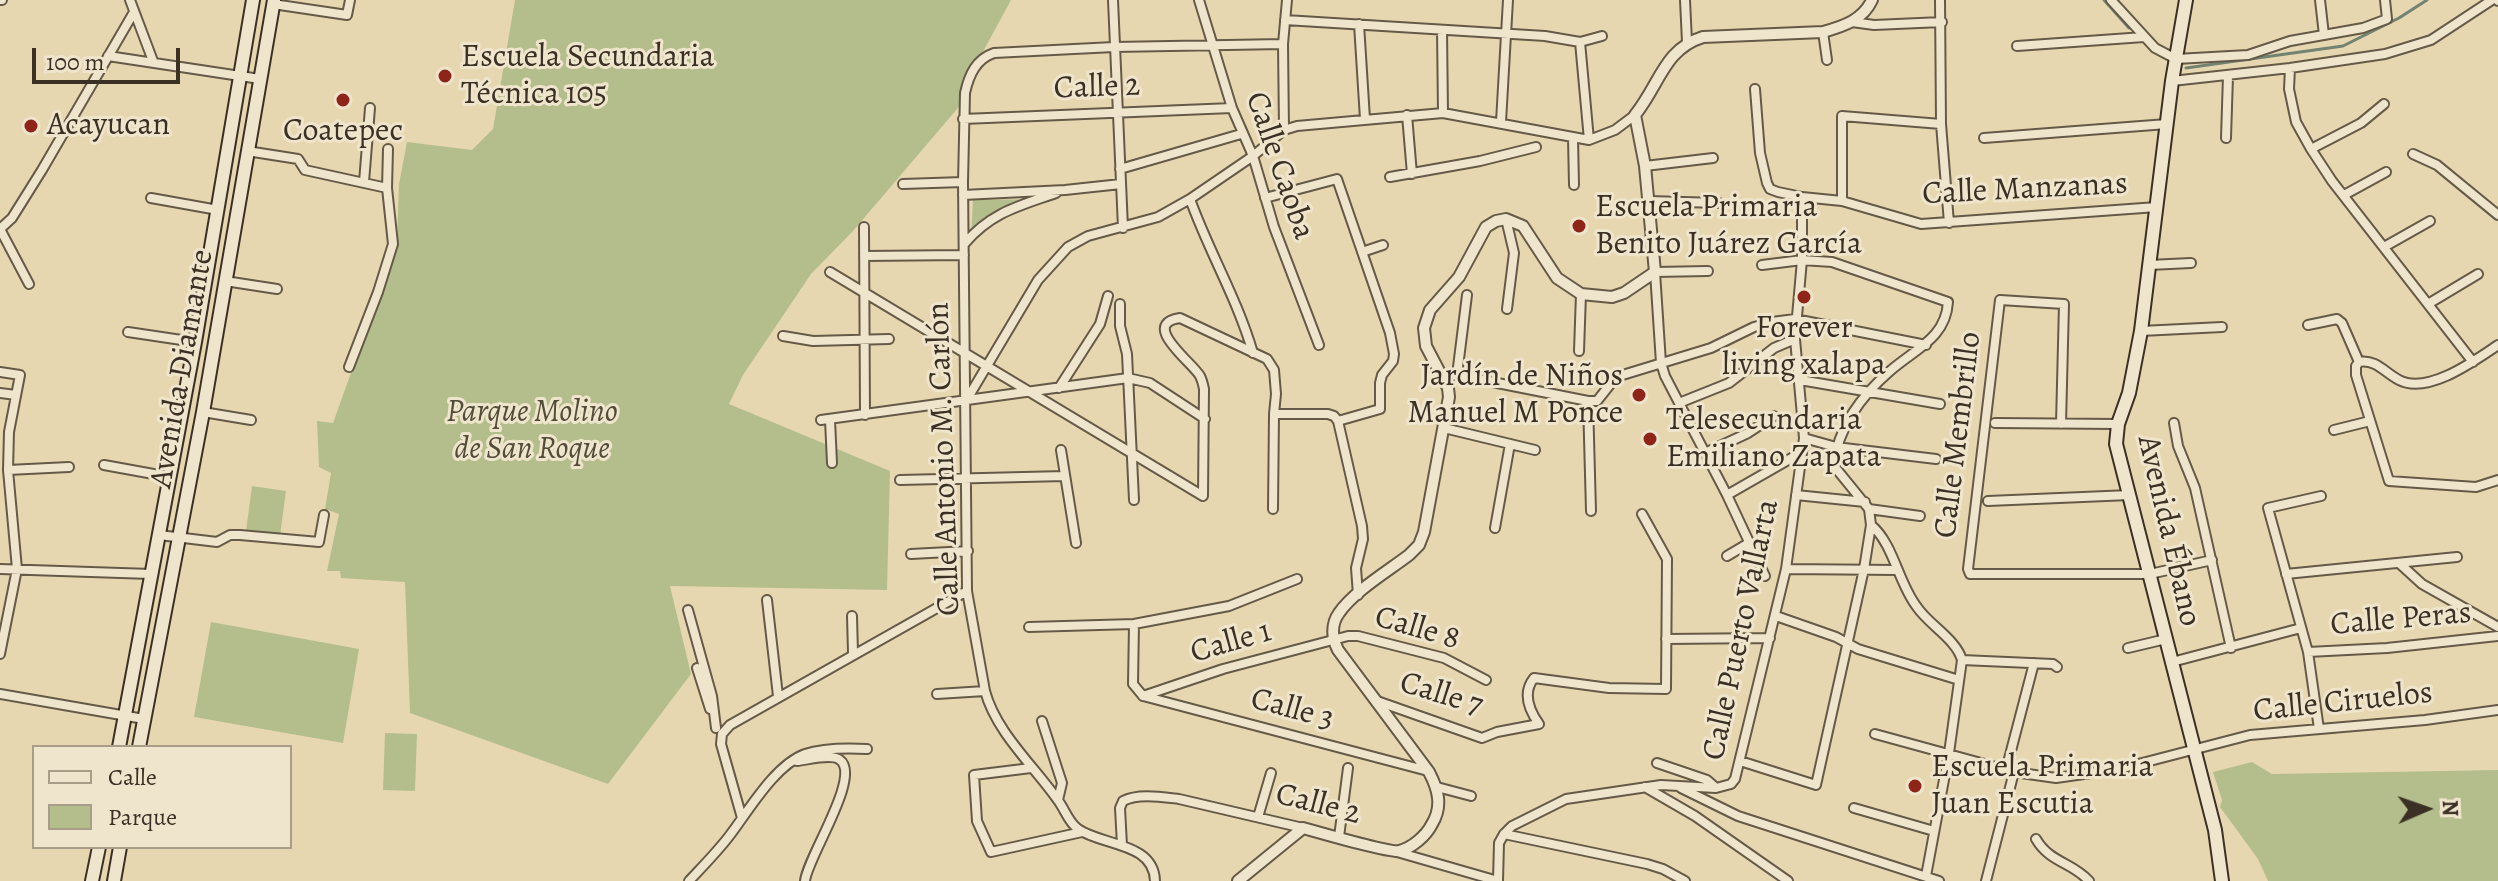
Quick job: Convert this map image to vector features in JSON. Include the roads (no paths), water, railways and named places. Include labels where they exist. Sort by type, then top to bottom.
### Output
[{"type":"main road","name":"Avenida Diamante","points":[[119,745],[195,342],[253,0]]},
{"type":"main road","name":"Avenida Ébano","points":[[2186,0],[2172,81],[2141,331],[2129,393],[2118,424],[2118,454],[2215,830],[2222,881]]},
{"type":"main road","name":"Avenida Diamante","points":[[139,745],[203,412],[273,2]]},
{"type":"main road","points":[[202,301],[222,303]]},
{"type":"main road","points":[[92,881],[99,849]]},
{"type":"main road","points":[[114,881],[120,849]]},
{"type":"street","points":[[130,0],[153,61]]},
{"type":"street","points":[[273,2],[347,15],[350,0]]},
{"type":"street","points":[[1113,0],[1123,228]]},
{"type":"street","name":"Calle Caoba","points":[[1199,0],[1241,134],[1253,156],[1265,198],[1319,345]]},
{"type":"street","points":[[1284,130],[1283,44],[1287,0]]},
{"type":"street","points":[[1501,122],[1508,0]]},
{"type":"street","points":[[1685,0],[1687,42]]},
{"type":"street","points":[[966,402],[1038,280],[1068,247],[1088,236],[1158,217],[1253,156],[1284,130],[1297,126],[1443,113],[1589,140],[1615,130],[1635,115],[1674,53],[1687,42],[1721,34],[1823,32],[1852,22],[1864,14],[1872,0]]},
{"type":"street","points":[[1940,0],[1941,124],[1949,223]]},
{"type":"street","points":[[2111,0],[2144,37],[2162,53],[2176,59],[2248,55],[2290,41],[2363,28],[2387,19],[2385,0]]},
{"type":"street","points":[[2320,0],[2324,35]]},
{"type":"street","points":[[2172,81],[2385,54],[2431,40],[2496,0]]},
{"type":"street","points":[[29,284],[0,229],[12,218],[27,194],[134,12]]},
{"type":"street","points":[[1285,20],[1545,36],[1580,42],[1602,36]]},
{"type":"street","points":[[1852,22],[1874,25],[1942,22]]},
{"type":"street","points":[[1359,24],[1365,119]]},
{"type":"street","points":[[1442,30],[1443,113]]},
{"type":"street","points":[[1823,32],[1827,60]]},
{"type":"street","points":[[2017,46],[2144,37]]},
{"type":"street","points":[[1580,42],[1589,140]]},
{"type":"street","points":[[1114,47],[1283,44]]},
{"type":"street","name":"Calle Antonio M. Carlón","points":[[1082,832],[1071,823],[1058,800],[1031,768],[989,705],[967,591],[963,119],[968,79],[983,57],[994,53],[1114,47]]},
{"type":"street","points":[[108,56],[260,79]]},
{"type":"street","points":[[2290,68],[2289,89],[2296,122],[2311,149],[2473,362]]},
{"type":"street","points":[[2226,138],[2228,76]]},
{"type":"street","name":"Calle Manzanas","points":[[1755,89],[1760,153],[1770,189],[1802,197],[1842,201],[1921,224],[2157,207]]},
{"type":"street","points":[[2311,149],[2361,123],[2384,104]]},
{"type":"street","points":[[364,182],[370,108]]},
{"type":"street","name":"Calle 2","points":[[963,119],[1232,108]]},
{"type":"street","points":[[1407,115],[1412,174]]},
{"type":"street","points":[[1635,115],[1649,201],[1661,363],[1765,576]]},
{"type":"street","points":[[1842,201],[1842,116],[1941,124]]},
{"type":"street","points":[[1984,138],[2167,124]]},
{"type":"street","points":[[1120,169],[1241,134]]},
{"type":"street","points":[[1573,138],[1574,185]]},
{"type":"street","points":[[1390,177],[1480,161],[1536,147]]},
{"type":"street","points":[[349,367],[393,244],[387,188],[388,149]]},
{"type":"street","points":[[247,151],[298,159],[305,170],[387,188]]},
{"type":"street","points":[[2413,154],[2437,165],[2498,215]]},
{"type":"street","points":[[1645,166],[1713,158]]},
{"type":"street","points":[[2344,195],[2386,172]]},
{"type":"street","points":[[1265,198],[1337,179],[1390,333],[1394,354],[1380,383],[1380,409],[1336,418],[1274,414]]},
{"type":"street","points":[[903,184],[963,182]]},
{"type":"street","points":[[963,195],[1121,184]]},
{"type":"street","points":[[964,244],[980,226],[1001,212],[1065,190]]},
{"type":"street","name":"Calle Puerto Vallarta","points":[[1716,788],[1731,784],[1735,779],[1786,569],[1804,438],[1795,339],[1802,260],[1802,197]]},
{"type":"street","points":[[151,198],[218,210]]},
{"type":"street","points":[[1190,199],[1241,314],[1253,353]]},
{"type":"street","points":[[1649,201],[1719,203]]},
{"type":"street","points":[[1397,852],[1413,845],[1433,824],[1439,801],[1437,787],[1338,650],[1333,640],[1333,628],[1338,613],[1419,545],[1424,532],[1449,397],[1426,346],[1424,328],[1430,310],[1459,277],[1486,227],[1506,219],[1523,226],[1557,278],[1581,294],[1612,297],[1624,293],[1655,272],[1708,271]]},
{"type":"street","points":[[1506,219],[1514,253],[1507,309]]},
{"type":"street","points":[[2384,247],[2430,221]]},
{"type":"street","points":[[864,227],[865,415]]},
{"type":"street","points":[[1362,252],[1383,245]]},
{"type":"street","points":[[864,256],[964,255]]},
{"type":"street","points":[[1740,761],[1816,785],[1871,525],[1867,506],[1834,466],[1836,447],[1848,421],[1869,392],[1938,333],[1947,317],[1948,302],[1832,262],[1802,260],[1762,265]]},
{"type":"street","points":[[2149,265],[2191,263]]},
{"type":"street","points":[[830,272],[1203,496],[1204,389],[1200,376],[1168,341],[1165,334],[1167,324],[1172,319],[1180,318],[1253,353],[1273,364],[1276,394],[1273,509]]},
{"type":"street","points":[[2428,304],[2478,274]]},
{"type":"street","points":[[225,281],[277,289]]},
{"type":"street","points":[[1579,351],[1581,294]]},
{"type":"street","points":[[1457,375],[1467,295]]},
{"type":"street","points":[[1059,388],[1100,324],[1108,296]]},
{"type":"street","name":"Calle Membrillo","points":[[2061,424],[2064,304],[2000,300],[1975,496],[1970,574],[2150,574]]},
{"type":"street","points":[[1120,304],[1120,326],[1127,354],[1134,500]]},
{"type":"street","points":[[1442,377],[1457,375],[1597,401],[1616,377],[1711,348],[1754,327],[1795,319],[1926,345]]},
{"type":"street","points":[[2308,325],[2337,319],[2342,323],[2359,362]]},
{"type":"street","points":[[2141,331],[2222,327]]},
{"type":"street","points":[[128,332],[195,342]]},
{"type":"street","points":[[783,336],[813,341],[889,339]]},
{"type":"street","points":[[1679,403],[1729,383],[1774,348],[1795,339]]},
{"type":"street","points":[[2359,362],[2376,363],[2401,381],[2415,385],[2432,381],[2473,362],[2498,345]]},
{"type":"street","points":[[2359,362],[2356,375],[2389,481],[2476,487],[2498,480]]},
{"type":"street","points":[[0,372],[20,375],[4,434],[17,569],[0,654]]},
{"type":"street","points":[[832,463],[825,420],[1128,378],[1150,383],[1205,419]]},
{"type":"street","points":[[1800,380],[1940,404]]},
{"type":"street","points":[[0,393],[16,395]]},
{"type":"street","points":[[1588,401],[1591,511]]},
{"type":"street","points":[[203,412],[251,420]]},
{"type":"street","points":[[1705,453],[1748,433],[1774,416]]},
{"type":"street","points":[[1336,418],[1362,526],[1363,539],[1356,568],[1358,595]]},
{"type":"street","points":[[2334,430],[2370,421]]},
{"type":"street","points":[[1995,423],[2118,424]]},
{"type":"street","points":[[2174,423],[2178,446],[2195,488],[2231,648]]},
{"type":"street","points":[[1444,428],[1535,450]]},
{"type":"street","points":[[1804,438],[1836,447],[1936,459]]},
{"type":"street","points":[[1495,528],[1510,444]]},
{"type":"street","points":[[1061,450],[1076,543]]},
{"type":"street","points":[[1727,495],[1802,452]]},
{"type":"street","points":[[104,465],[170,477]]},
{"type":"street","points":[[8,470],[69,467]]},
{"type":"street","points":[[900,480],[1065,476]]},
{"type":"street","points":[[1796,495],[1920,516]]},
{"type":"street","points":[[1988,501],[2130,495]]},
{"type":"street","points":[[2319,729],[2308,652],[2268,508],[2321,496]]},
{"type":"street","points":[[1642,514],[1667,559],[1666,639],[1770,638]]},
{"type":"street","points":[[159,535],[217,542],[230,535],[319,542],[324,515]]},
{"type":"street","points":[[1871,525],[1882,537],[1917,608],[1956,649],[1962,660],[1949,753],[1926,876]]},
{"type":"street","points":[[1727,556],[1749,543]]},
{"type":"street","points":[[911,554],[968,551]]},
{"type":"street","points":[[2286,574],[2457,557]]},
{"type":"street","points":[[2150,574],[2212,560]]},
{"type":"street","points":[[2399,563],[2422,584],[2498,627]]},
{"type":"street","points":[[0,569],[151,574]]},
{"type":"street","points":[[1786,569],[1896,570]]},
{"type":"street","points":[[1029,627],[1134,624],[1229,606],[1297,579]]},
{"type":"street","points":[[719,731],[967,591]]},
{"type":"street","points":[[767,600],[778,696]]},
{"type":"street","points":[[688,610],[742,818]]},
{"type":"street","points":[[852,616],[853,653]]},
{"type":"street","points":[[1776,616],[1836,637],[1858,649],[1959,680]]},
{"type":"street","points":[[1134,624],[1133,684],[1143,696]]},
{"type":"street","points":[[2172,662],[2301,628]]},
{"type":"street","name":"Calle 8","points":[[1333,640],[1358,636],[1430,654],[1463,665],[1486,680]]},
{"type":"street","name":"Calle Peras","points":[[2308,652],[2387,648],[2498,636]]},
{"type":"street","name":"Calle 7","points":[[1377,701],[1482,738],[1539,724],[1527,704],[1529,682],[1534,678],[1609,688],[1666,689],[1666,639]]},
{"type":"street","points":[[2128,648],[2166,639]]},
{"type":"street","name":"Calle 1","points":[[1143,696],[1223,669],[1333,640]]},
{"type":"street","points":[[1962,660],[2053,664],[2057,667]]},
{"type":"street","points":[[1986,881],[2034,663]]},
{"type":"street","points":[[697,668],[719,731]]},
{"type":"street","points":[[937,694],[985,691]]},
{"type":"street","points":[[0,694],[144,719]]},
{"type":"street","name":"Calle 3","points":[[1143,696],[1429,772]]},
{"type":"street","name":"Calle Ciruelos","points":[[1875,734],[2045,778],[2084,776],[2250,735],[2425,720],[2498,710]]},
{"type":"street","points":[[1042,721],[1062,783],[1058,800]]},
{"type":"street","points":[[689,881],[774,778],[794,761],[805,754],[849,748],[867,749]]},
{"type":"street","points":[[794,761],[836,757],[846,768],[836,807],[805,881]]},
{"type":"street","points":[[1657,763],[1707,780],[1716,788]]},
{"type":"street","points":[[1031,768],[974,775],[977,821],[991,852],[1082,832],[1122,845],[1150,862],[1155,881]]},
{"type":"street","points":[[1339,837],[1348,768]]},
{"type":"street","points":[[1258,817],[1271,773]]},
{"type":"street","points":[[1676,786],[1738,816],[1939,881]]},
{"type":"street","points":[[1437,787],[1471,796]]},
{"type":"street","points":[[1498,881],[1499,843],[1504,834],[1512,826],[1566,799],[1645,787],[1716,788]]},
{"type":"street","points":[[1645,787],[1695,816],[1788,881]]},
{"type":"street","name":"Calle 2","points":[[1122,845],[1120,808],[1123,801],[1161,797],[1303,828],[1498,881]]},
{"type":"street","points":[[1854,808],[1934,831]]},
{"type":"street","points":[[1238,881],[1303,828]]},
{"type":"street","points":[[1504,834],[1647,864],[1685,881]]},
{"type":"street","points":[[2036,839],[2046,854],[2080,871],[2089,881]]},
{"type":"waterway","points":[[2104,0],[2129,28]]},
{"type":"waterway","points":[[2186,68],[2343,46],[2427,0]]},
{"type":"place","name":"Escuela Secundaria Técnica 105","points":[[445,76]]},
{"type":"place","name":"Coatepec","points":[[343,100]]},
{"type":"place","name":"Acayucan","points":[[31,126]]},
{"type":"place","name":"Escuela Primaria Benito Juárez García","points":[[1579,226]]},
{"type":"place","name":"Forever living xalapa","points":[[1804,297]]},
{"type":"place","name":"Jardín de Niños Manuel M Ponce","points":[[1639,395]]},
{"type":"place","name":"Telesecundaria Emiliano Zapata","points":[[1650,439]]},
{"type":"place","name":"Escuela Primaria Juan Escutia","points":[[1915,786]]},
{"type":"park label","name":"Parque Molino de San Roque","points":[[532,432]]}]
